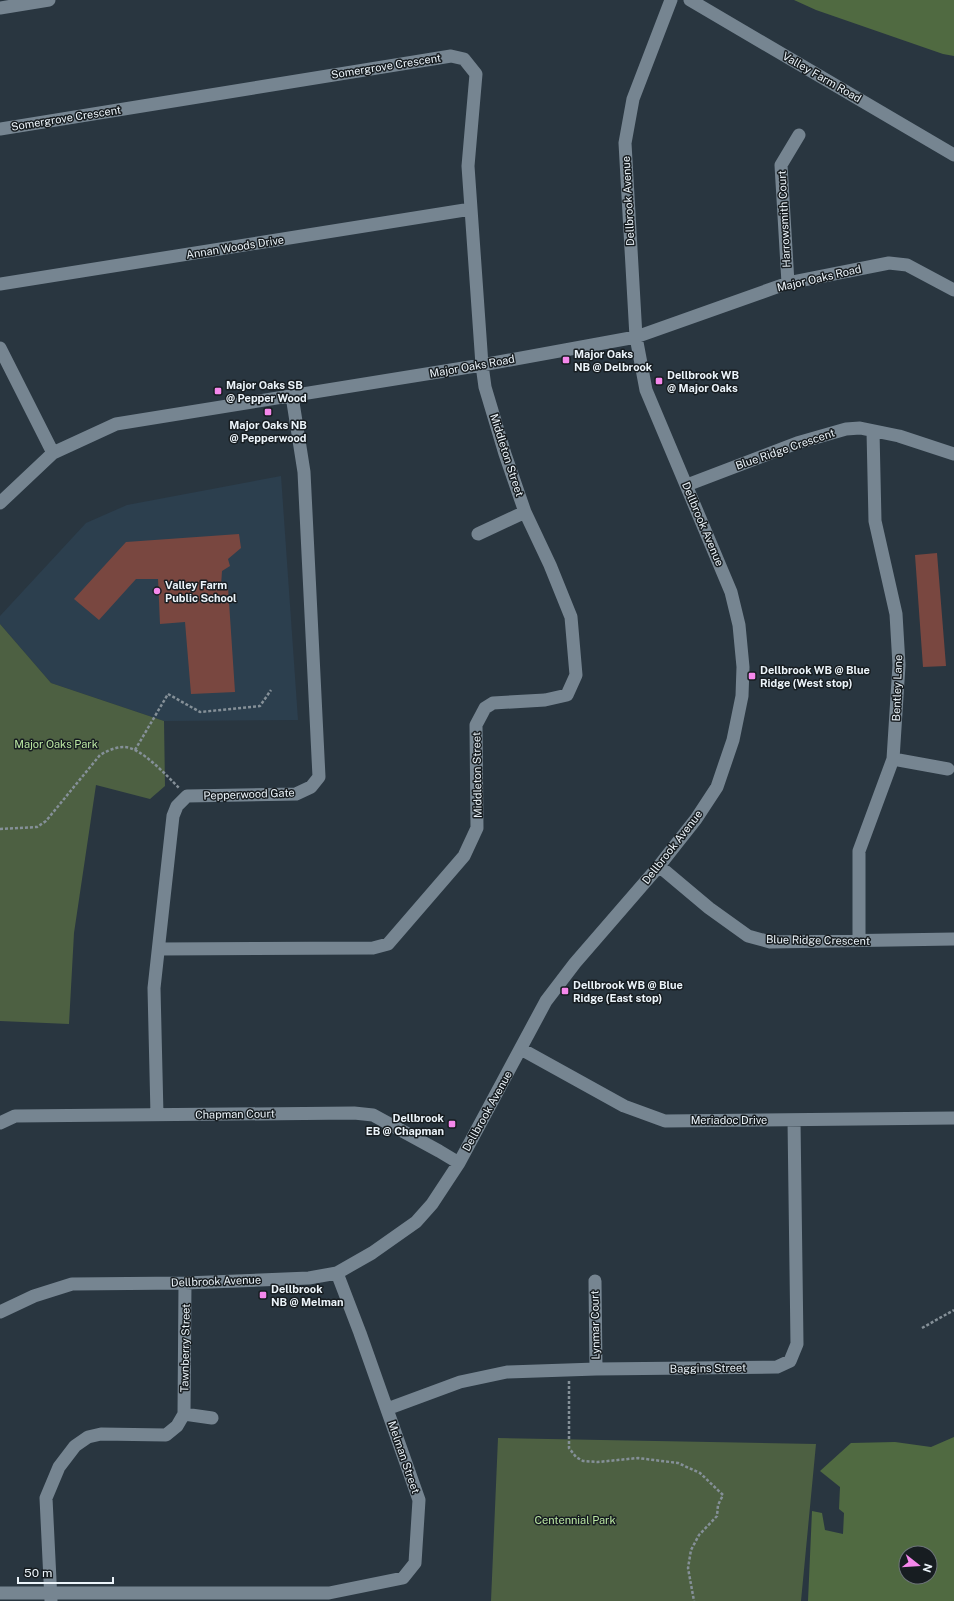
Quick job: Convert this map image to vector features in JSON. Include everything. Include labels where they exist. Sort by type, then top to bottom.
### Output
[{"type":"street","points":[[0,8],[49,0]]},
{"type":"street","name":"Dellbrook Avenue","points":[[0,1312],[34,1296],[72,1284],[185,1283],[309,1278],[337,1273],[372,1253],[416,1222],[432,1204],[459,1163],[546,1000],[575,963],[659,866],[696,819],[717,786],[733,740],[742,696],[743,667],[739,625],[731,592],[646,390],[636,337],[625,143],[633,99],[671,0]]},
{"type":"street","name":"Valley Farm Road","points":[[690,0],[954,155]]},
{"type":"street","name":"Somergrove Crescent","points":[[0,129],[451,56],[464,59],[476,74],[468,166],[482,365]]},
{"type":"street","name":"Harrowsmith Court","points":[[788,283],[781,165],[799,135]]},
{"type":"street","name":"Annan Woods Drive","points":[[0,284],[471,209]]},
{"type":"street","name":"Major Oaks Road","points":[[0,503],[53,453],[116,424],[482,365],[636,337],[788,283],[889,264],[907,265],[954,290]]},
{"type":"street","points":[[0,348],[53,453]]},
{"type":"street","name":"Middleton Street","points":[[159,949],[373,948],[388,944],[464,856],[477,828],[476,725],[485,708],[493,703],[545,700],[567,695],[576,675],[571,616],[550,565],[525,512],[505,454],[485,387],[482,365]]},
{"type":"street","name":"Pepperwood Gate","points":[[156,1115],[154,988],[173,816],[177,806],[187,796],[296,794],[312,787],[319,777],[304,472],[292,396]]},
{"type":"street","name":"Blue Ridge Crescent","points":[[687,485],[797,443],[846,429],[860,428],[899,436],[954,454]]},
{"type":"street","name":"Bentley Lane","points":[[859,940],[859,851],[893,759],[899,665],[896,614],[874,521],[872,431]]},
{"type":"street","points":[[478,534],[525,512]]},
{"type":"street","points":[[893,759],[948,769]]},
{"type":"street","name":"Blue Ridge Crescent","points":[[659,866],[709,908],[748,936],[770,942],[954,939]]},
{"type":"street","name":"Meriadoc Drive","points":[[521,1049],[624,1106],[665,1121],[954,1118]]},
{"type":"street","name":"Chapman Court","points":[[0,1123],[15,1116],[354,1113],[373,1115],[440,1151],[459,1163]]},
{"type":"street","name":"Baggins Street","points":[[387,1408],[460,1382],[507,1372],[596,1369],[777,1367],[790,1361],[797,1344],[794,1120]]},
{"type":"street","name":"Melman Street","points":[[0,1593],[51,1597],[329,1593],[403,1578],[415,1563],[419,1500],[337,1273]]},
{"type":"street","name":"Lynmar Court","points":[[595,1281],[596,1369]]},
{"type":"street","name":"Tawnberry Street","points":[[184,1414],[185,1283]]},
{"type":"street","points":[[51,1597],[46,1498],[59,1467],[75,1446],[88,1437],[101,1434],[166,1435],[177,1426],[184,1414],[212,1418]]},
{"type":"path","points":[[135,750],[168,694],[200,712],[260,706],[271,690]]},
{"type":"path","points":[[0,829],[37,827],[52,814],[100,756],[108,751],[124,747],[135,750],[160,769],[187,796]]},
{"type":"path","points":[[922,1328],[954,1310]]},
{"type":"path","points":[[569,1370],[569,1448],[576,1457],[583,1461],[598,1462],[638,1458],[678,1463],[700,1472],[723,1495],[718,1505],[717,1516],[699,1535],[691,1550],[688,1568],[694,1601]]},
{"type":"shaded area","name":"Valley Farm Public School","points":[[281,476],[298,720],[164,721],[51,683],[0,624],[0,616],[86,523],[127,505]]},
{"type":"green space","points":[[794,0],[954,0],[954,56],[943,54],[816,10]]},
{"type":"green space","name":"Major Oaks Park","points":[[0,624],[51,683],[164,721],[165,786],[150,799],[96,785],[74,933],[69,1024],[0,1021]]},
{"type":"green space","points":[[954,1437],[954,1601],[808,1601],[812,1511],[822,1513],[825,1530],[843,1534],[844,1513],[839,1509],[840,1487],[820,1471],[851,1443],[895,1442],[931,1447]]},
{"type":"green space","name":"Centennial Park","points":[[498,1438],[816,1444],[801,1601],[491,1601]]},
{"type":"building","points":[[239,534],[241,548],[228,559],[230,566],[222,571],[221,586],[228,587],[235,692],[191,694],[185,622],[160,624],[158,579],[136,579],[99,620],[74,599],[126,542]]},
{"type":"building","points":[[937,553],[946,666],[923,667],[915,555]]},
{"type":"place","name":"Major Oaks NB @ Delbrook","points":[[566,360]]},
{"type":"place","name":"Dellbrook WB @ Major Oaks","points":[[659,381]]},
{"type":"place","name":"Major Oaks SB @ Pepper Wood","points":[[218,391]]},
{"type":"place","name":"Major Oaks NB @ Pepperwood","points":[[268,412]]},
{"type":"place","name":"Valley Farm Public School","points":[[157,591]]},
{"type":"place","name":"Dellbrook WB @ Blue Ridge (West stop)","points":[[752,676]]},
{"type":"place","name":"Dellbrook WB @ Blue Ridge (East stop)","points":[[565,991]]},
{"type":"place","name":"Dellbrook EB @ Chapman","points":[[452,1124]]},
{"type":"place","name":"Dellbrook NB @ Melman","points":[[263,1295]]}]
